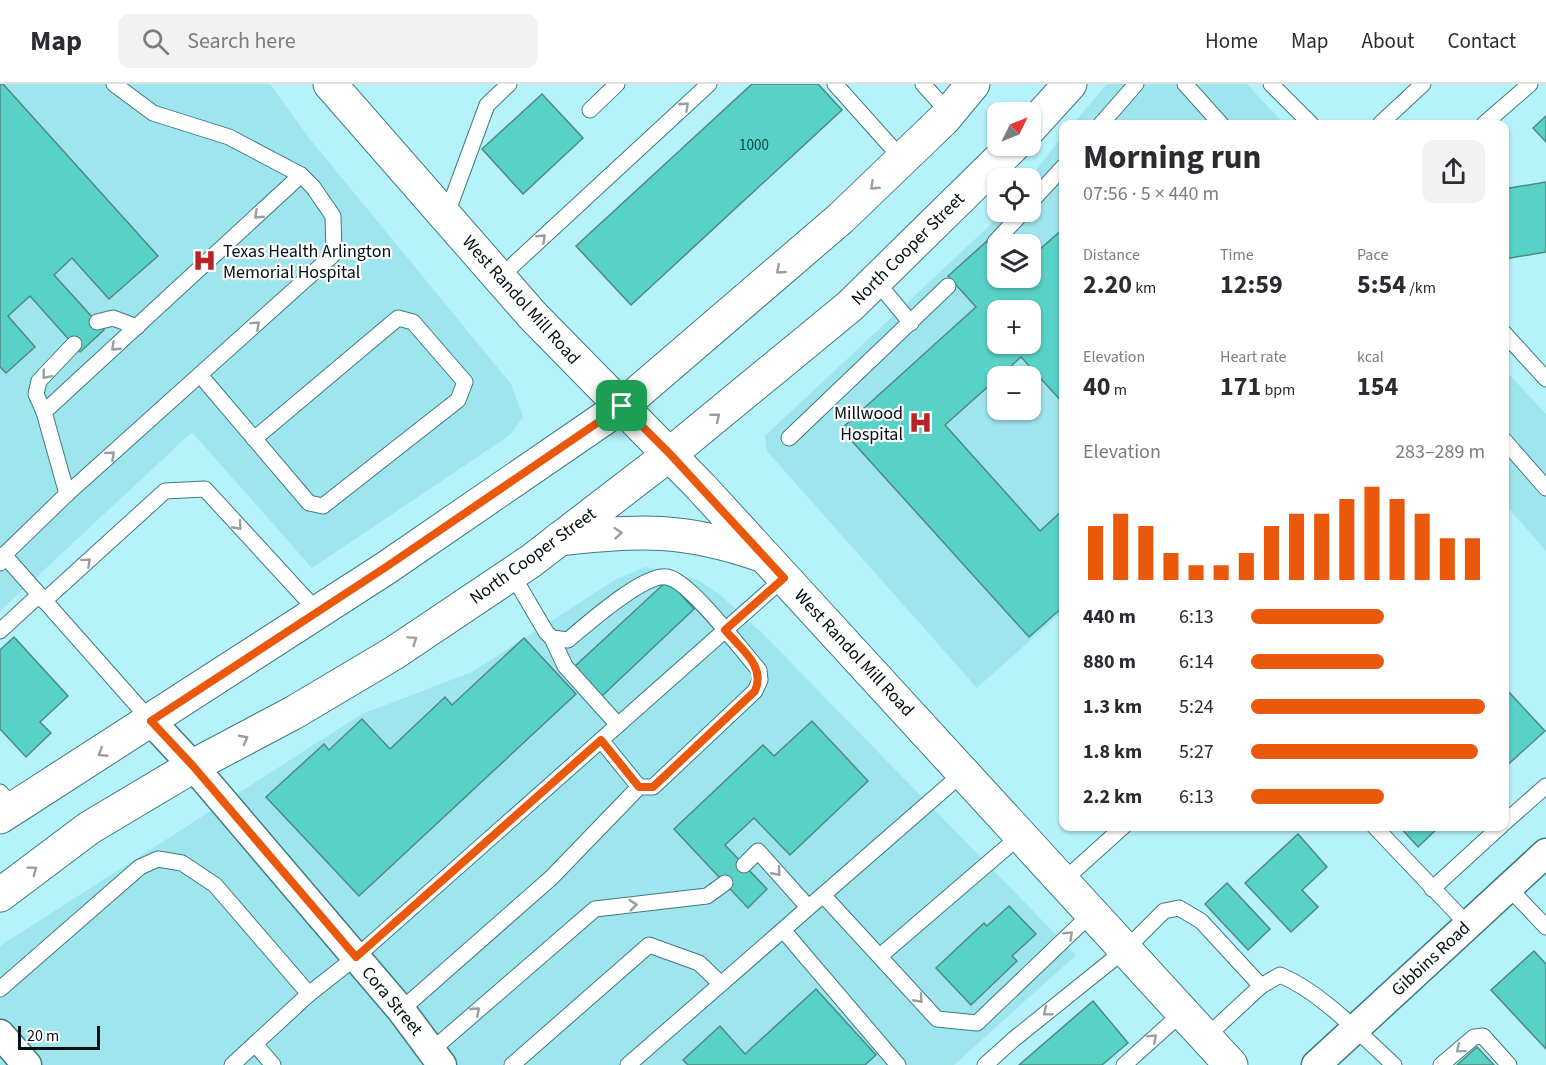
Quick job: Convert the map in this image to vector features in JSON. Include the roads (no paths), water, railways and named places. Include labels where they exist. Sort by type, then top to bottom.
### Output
[{"type":"main road","name":"West Randol Mill Road","points":[[330,84],[499,278],[670,454],[964,772],[1183,1012],[1215,1055]]},
{"type":"main road","points":[[4,806],[151,721],[318,612],[622,406],[841,218],[903,160],[974,84]]},
{"type":"main road","points":[[1041,116],[1070,84]]},
{"type":"main road","name":"North Cooper Street","points":[[0,895],[89,828],[193,766],[293,713],[394,653],[512,574],[670,454],[850,306],[1003,156]]},
{"type":"main road","points":[[559,539],[623,532],[676,533],[720,541],[775,567]]},
{"type":"street","name":"Cora Street","points":[[151,721],[193,766],[356,957],[437,1057]]},
{"type":"street","name":"Gibbins Road","points":[[1316,1065],[1546,853]]},
{"type":"street","points":[[0,1034],[27,1065]]},
{"type":"lane","points":[[114,84],[153,113],[229,137],[301,175],[313,187],[333,216],[334,254],[67,494],[2,559],[42,598],[151,721]]},
{"type":"lane","points":[[590,110],[617,84]]},
{"type":"lane","points":[[499,278],[709,84]]},
{"type":"lane","points":[[835,84],[903,160]]},
{"type":"lane","points":[[923,84],[949,113]]},
{"type":"lane","points":[[1104,120],[1136,84]]},
{"type":"lane","points":[[1185,84],[1217,120]]},
{"type":"lane","points":[[1271,84],[1307,120]]},
{"type":"lane","points":[[1384,120],[1423,84]]},
{"type":"lane","points":[[1489,120],[1530,84]]},
{"type":"lane","points":[[446,216],[487,105],[500,87]]},
{"type":"lane","points":[[1041,191],[1059,171]]},
{"type":"lane","points":[[44,412],[301,175]]},
{"type":"lane","points":[[1002,234],[1014,222]]},
{"type":"lane","points":[[876,281],[910,323]]},
{"type":"lane","points":[[789,438],[948,286]]},
{"type":"lane","points":[[97,322],[113,318],[137,327]]},
{"type":"lane","points":[[200,375],[254,439],[309,503],[323,506],[458,400],[465,382],[413,322],[398,318],[254,439]]},
{"type":"lane","points":[[1509,339],[1546,380]]},
{"type":"lane","points":[[67,494],[44,412],[36,394],[39,381],[74,344]]},
{"type":"lane","points":[[1509,446],[1546,488]]},
{"type":"lane","points":[[0,631],[42,598],[165,491],[205,489],[318,612]]},
{"type":"lane","points":[[232,1065],[309,994],[356,957],[725,630],[775,567]]},
{"type":"lane","points":[[512,574],[546,632],[552,638],[566,666],[618,725]]},
{"type":"lane","points":[[401,1010],[551,878],[639,787],[653,787],[755,691],[760,680],[759,670],[691,592],[677,580],[665,576],[646,582],[568,640],[552,638]]},
{"type":"lane","points":[[601,740],[639,787]]},
{"type":"lane","points":[[628,1065],[964,772]]},
{"type":"lane","points":[[1509,820],[1546,786]]},
{"type":"lane","points":[[1063,881],[1118,831]]},
{"type":"lane","points":[[1379,831],[1468,925]]},
{"type":"lane","points":[[1432,889],[1496,831]]},
{"type":"lane","points":[[880,956],[1021,835]]},
{"type":"lane","points":[[744,865],[758,851],[808,907]]},
{"type":"lane","points":[[0,989],[140,867],[158,859],[182,863],[215,885],[309,994]]},
{"type":"lane","points":[[437,1057],[595,909],[707,896],[725,883]]},
{"type":"lane","points":[[1509,888],[1546,927]]},
{"type":"lane","points":[[823,895],[937,1019],[977,1023],[1092,913]]},
{"type":"lane","points":[[985,1065],[1126,949],[1164,911],[1179,908],[1201,921],[1261,986]]},
{"type":"lane","points":[[783,930],[898,1065]]},
{"type":"lane","points":[[512,1065],[649,945],[699,963],[721,984]]},
{"type":"lane","points":[[1215,1055],[1261,986],[1280,975],[1297,982],[1355,1029],[1394,1065]]},
{"type":"lane","points":[[1124,1065],[1183,1012]]},
{"type":"lane","points":[[1440,1065],[1474,1037],[1483,1036],[1509,1065]]},
{"type":"lane","points":[[255,1044],[273,1065]]},
{"type":"place","name":"Texas Health Arlington Memorial Hospital","points":[[205,261]]},
{"type":"place","name":"Millwood Hospital","points":[[921,423]]}]
